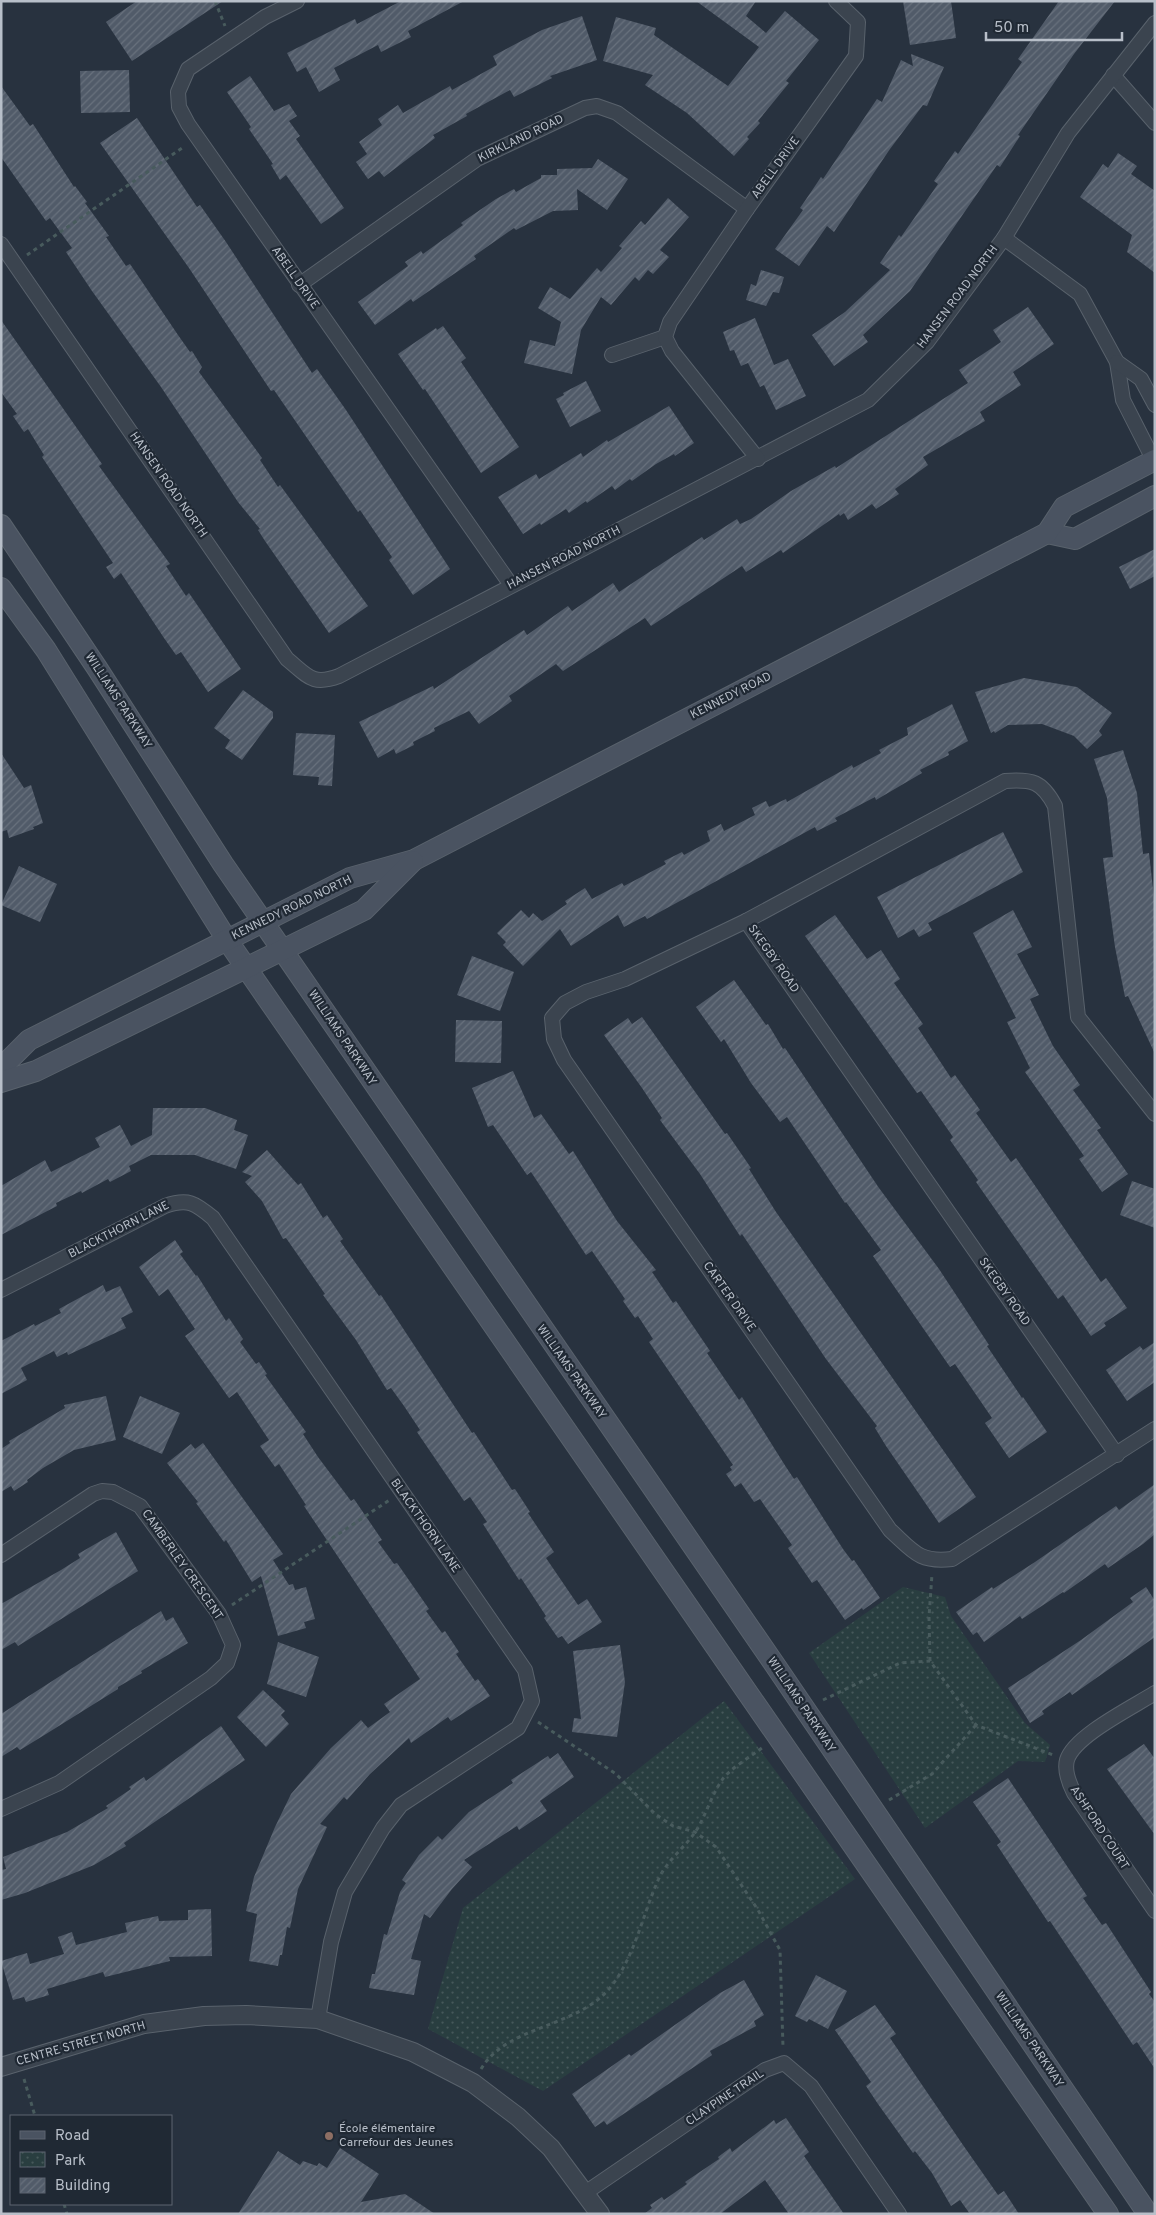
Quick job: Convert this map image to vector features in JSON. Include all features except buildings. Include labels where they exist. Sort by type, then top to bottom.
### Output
[{"type":"main road","points":[[1154,461],[1064,506],[1047,533],[1075,539],[1155,496]]},
{"type":"main road","name":"WILLIAMS PARKWAY","points":[[1,525],[97,668],[223,864],[1148,2214]]},
{"type":"main road","name":"KENNEDY ROAD","points":[[414,860],[1047,533]]},
{"type":"main road","points":[[1,588],[46,650],[247,968],[1108,2214]]},
{"type":"main road","points":[[1,1082],[36,1071],[364,910],[414,860]]},
{"type":"main road","name":"KENNEDY ROAD NORTH","points":[[1,1068],[29,1040],[350,878],[414,860]]},
{"type":"street","name":"ABELL DRIVE","points":[[297,1],[265,17],[188,69],[178,92],[179,106],[198,138],[299,285],[511,585]]},
{"type":"street","name":"ABELL DRIVE","points":[[665,337],[670,322],[747,209],[856,56],[858,22],[836,1]]},
{"type":"street","name":"HANSEN ROAD NORTH","points":[[1,244],[287,659],[310,678],[323,682],[339,676],[868,400],[927,342],[1004,238],[1068,133],[1155,22]]},
{"type":"street","points":[[1113,76],[1155,124]]},
{"type":"street","name":"KIRKLAND ROAD","points":[[299,285],[477,159],[585,108],[597,106],[617,113],[747,209]]},
{"type":"street","points":[[1004,238],[1080,294],[1117,362],[1123,400],[1154,461]]},
{"type":"street","points":[[612,355],[665,337],[672,351],[758,458]]},
{"type":"street","points":[[1117,362],[1141,379],[1155,405]]},
{"type":"street","name":"SKEGBY ROAD","points":[[1118,1455],[746,921],[1005,782],[1026,780],[1046,789],[1055,806],[1078,1017],[1155,1114]]},
{"type":"street","name":"CARTER DRIVE","points":[[746,921],[624,979],[586,992],[565,1003],[552,1018],[554,1039],[564,1060],[890,1530],[914,1553],[933,1562]]},
{"type":"street","name":"BLACKTHORN LANE","points":[[1,1290],[178,1201],[190,1202],[213,1218],[525,1670],[532,1701],[529,1709]]},
{"type":"street","points":[[933,1562],[952,1559],[1155,1430]]},
{"type":"street","name":"CAMBERLEY CRESCENT","points":[[1,1556],[93,1494],[102,1491],[113,1492],[140,1506],[219,1614],[233,1645],[227,1663],[218,1672],[59,1784],[1,1809]]},
{"type":"street","points":[[1066,1760],[1077,1742],[1155,1693]]},
{"type":"street","points":[[318,2019],[331,1942],[345,1892],[383,1828],[401,1805],[518,1728],[529,1709]]},
{"type":"street","name":"ASHFORD COURT","points":[[1066,1760],[1067,1779],[1074,1793],[1155,1911]]},
{"type":"street","name":"CENTRE STREET NORTH","points":[[1,2067],[144,2024],[204,2016],[246,2015],[318,2019],[414,2052],[473,2082],[518,2117],[551,2148],[600,2214]]},
{"type":"street","points":[[784,2063],[811,2086],[899,2214]]},
{"type":"street","name":"CLAYPINE TRAIL","points":[[585,2193],[765,2070],[784,2063]]},
{"type":"path","points":[[215,1],[231,40]]},
{"type":"path","points":[[15,263],[198,138]]},
{"type":"path","points":[[219,1614],[402,1492]]},
{"type":"path","points":[[933,1562],[929,1618],[930,1661],[976,1725],[1066,1760]]},
{"type":"path","points":[[823,1700],[900,1663],[930,1661]]},
{"type":"path","points":[[529,1709],[538,1721],[616,1774],[655,1814],[673,1826],[695,1832],[716,1847],[758,1910],[780,1950],[784,2063]]},
{"type":"path","points":[[872,1810],[932,1774],[976,1725]]},
{"type":"path","points":[[473,2082],[487,2060],[505,2044],[569,2019],[612,1985],[635,1946],[647,1907],[661,1874],[695,1832],[722,1779],[763,1747]]},
{"type":"path","points":[[19,2061],[35,2115]]},
{"type":"green space","points":[[903,1587],[945,1597],[951,1616],[1025,1723],[1050,1745],[1045,1762],[1018,1761],[925,1828],[809,1653]]},
{"type":"green space","points":[[724,1701],[855,1879],[543,2091],[428,2029],[463,1908]]},
{"type":"place","name":"École élémentaire Carrefour des Jeunes","points":[[329,2136]]}]
